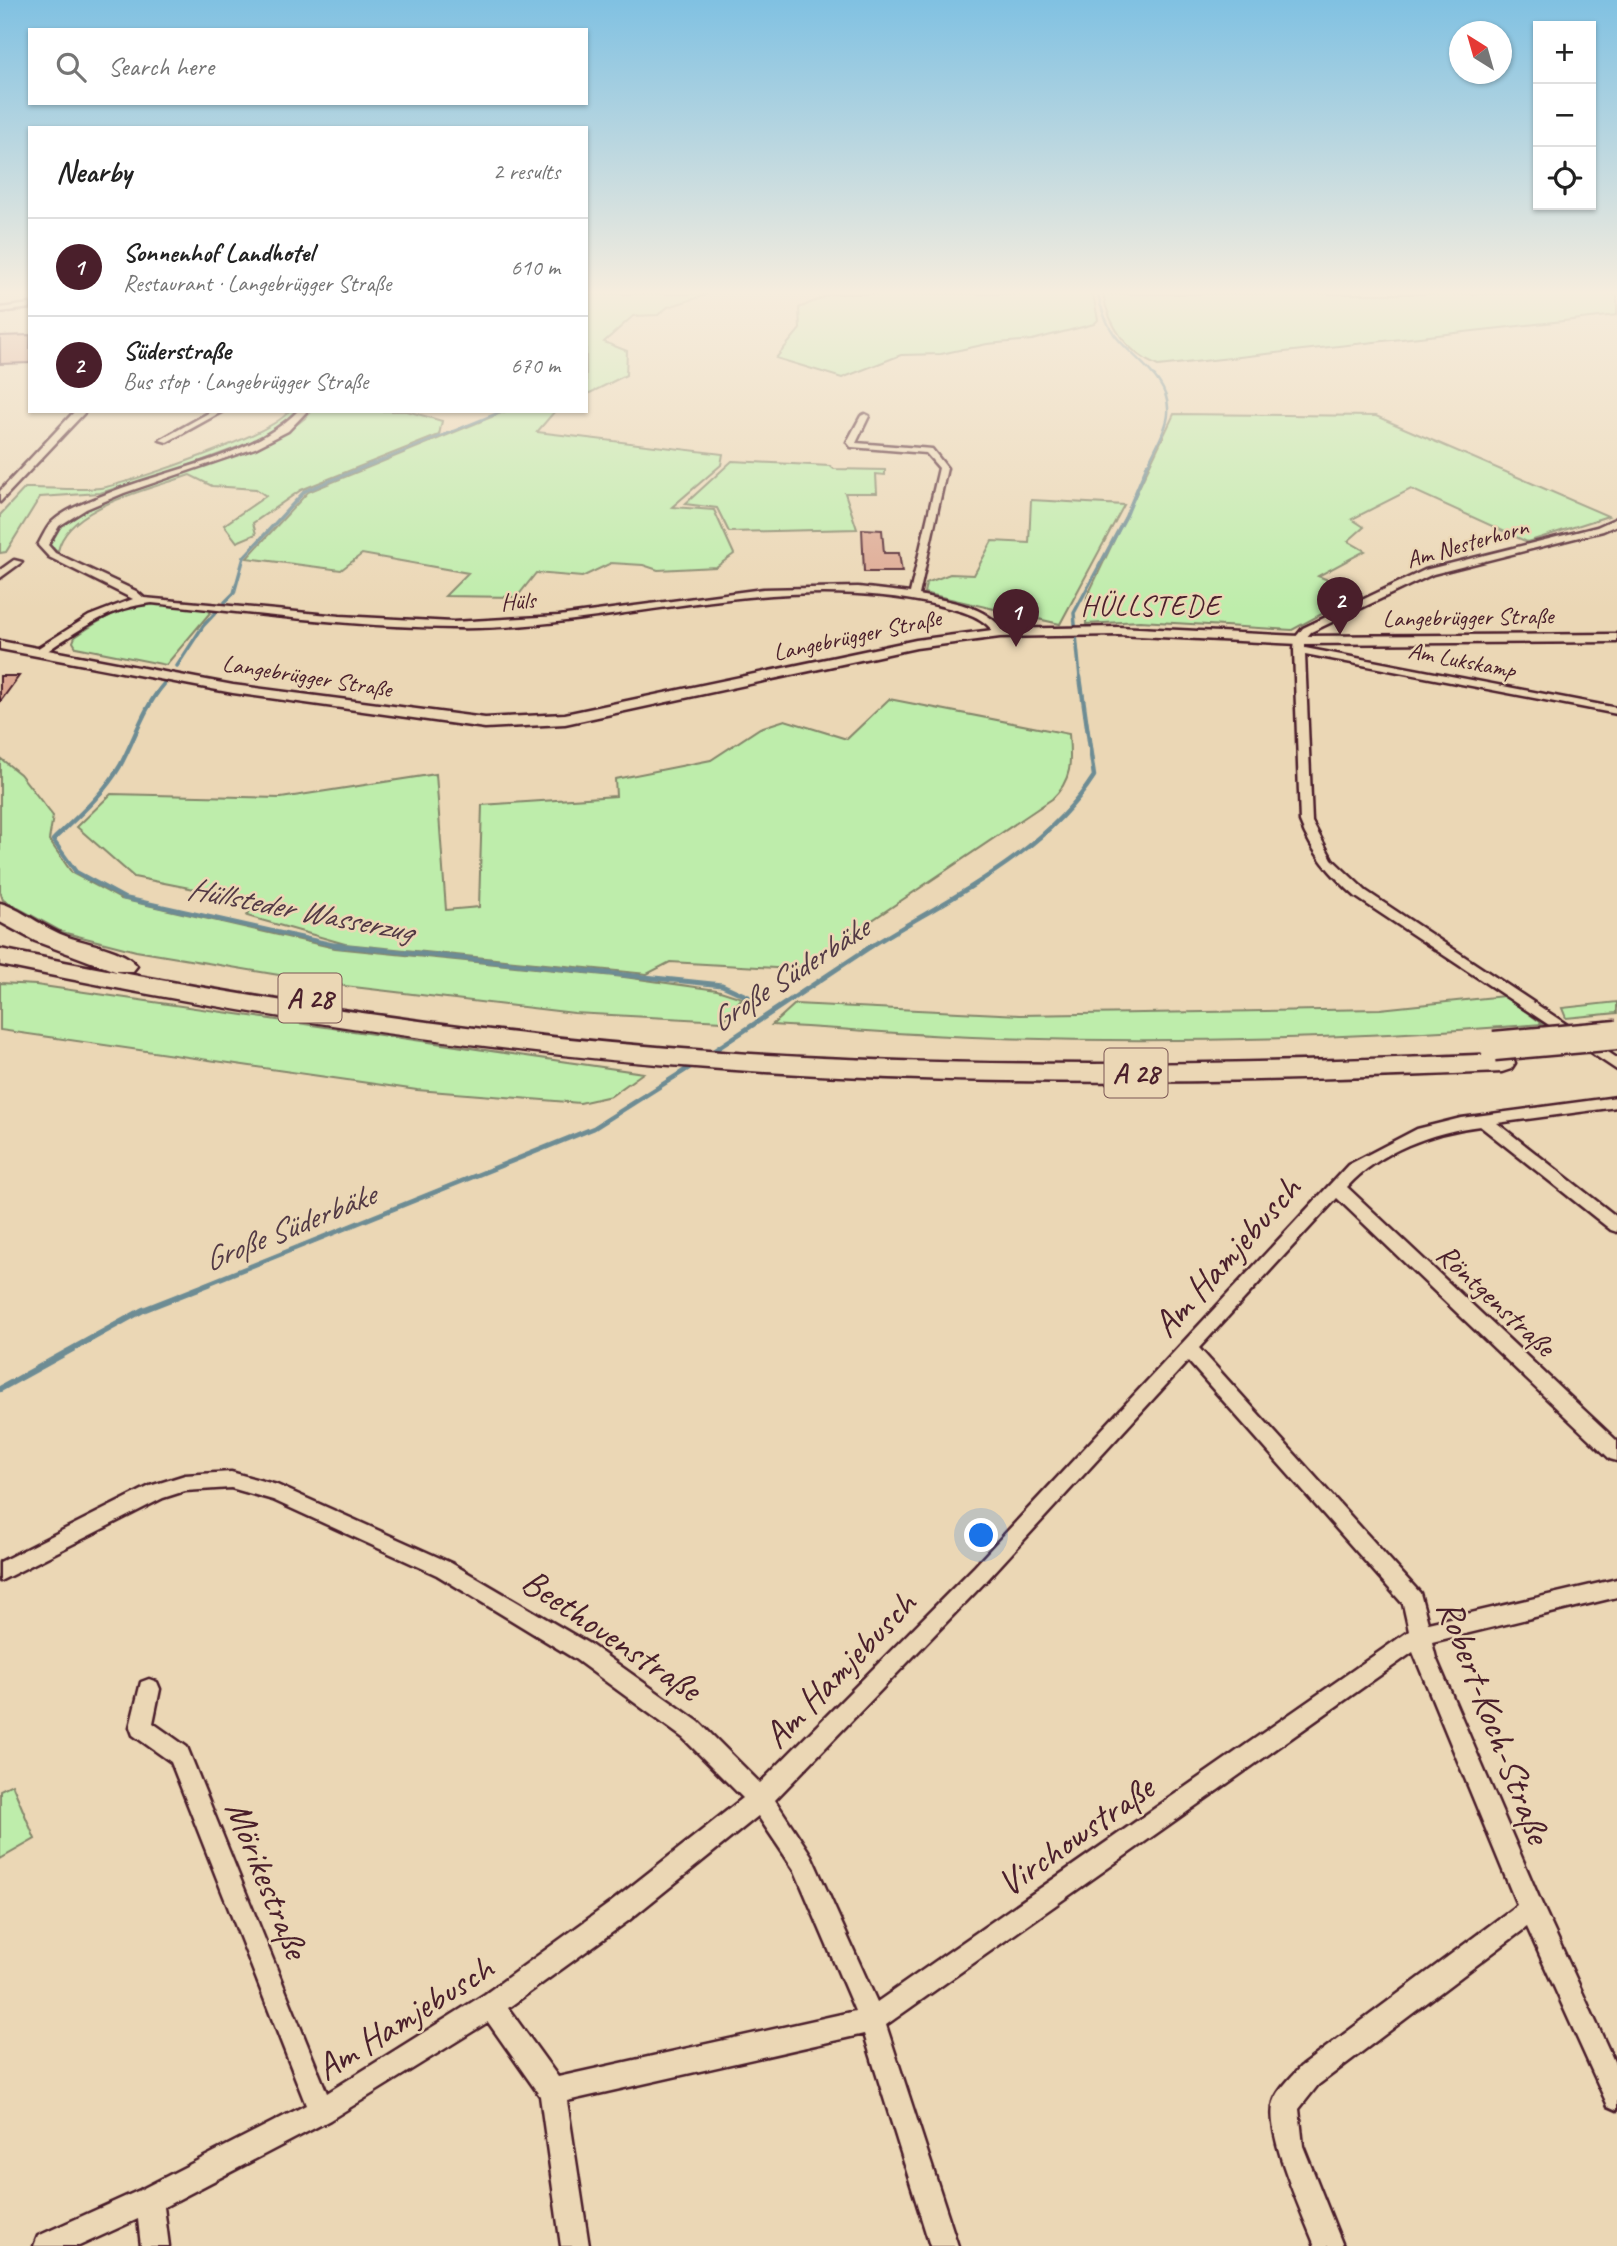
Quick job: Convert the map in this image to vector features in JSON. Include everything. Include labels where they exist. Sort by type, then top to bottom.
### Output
[{"type":"highway","points":[[0,910],[44,937],[101,955],[124,966]]},
{"type":"highway","name":"A 28","points":[[0,941],[287,995],[645,1045]]},
{"type":"highway","name":"A 28","points":[[0,957],[144,988],[358,1022],[775,1054],[960,1072],[1155,1074],[1329,1071],[1498,1054],[1617,1035]]},
{"type":"highway","points":[[0,974],[104,990],[144,988]]},
{"type":"highway","name":"A 28","points":[[1498,1054],[1617,1053]]},
{"type":"street","points":[[0,498],[79,413]]},
{"type":"street","points":[[164,440],[215,413]]},
{"type":"street","points":[[140,600],[132,593],[52,555],[43,545],[50,530],[78,510],[121,490],[248,446],[288,425],[301,413]]},
{"type":"street","points":[[865,416],[851,442],[854,445],[929,451],[943,468],[915,594]]},
{"type":"street","name":"Am Nesterhorn","points":[[1299,645],[1307,629],[1418,576],[1601,529],[1617,521]]},
{"type":"street","points":[[0,575],[17,562]]},
{"type":"street","name":"Hüls","points":[[43,650],[97,616],[140,600],[401,624],[454,625],[574,617],[745,592],[820,590],[915,594],[981,614],[995,623],[1000,633]]},
{"type":"street","name":"Langebrügger Straße","points":[[0,643],[283,697],[508,723],[587,715],[916,644],[1000,633],[1088,631],[1299,645],[1617,638]]},
{"type":"street","points":[[1299,645],[1306,822],[1314,846],[1330,868],[1384,909],[1617,1065]]},
{"type":"street","name":"Am Lukskamp","points":[[1299,645],[1617,711]]},
{"type":"street","name":"Am Hamjebusch","points":[[48,2246],[150,2200],[321,2111],[494,2003],[619,1912],[760,1800],[982,1572],[1336,1187],[1372,1157],[1417,1134],[1461,1123],[1617,1102]]},
{"type":"street","points":[[1484,1121],[1617,1226]]},
{"type":"street","name":"Röntgenstraße","points":[[1336,1187],[1617,1453]]},
{"type":"street","name":"Robert-Koch-Straße","points":[[1189,1349],[1413,1600],[1425,1658],[1531,1909],[1617,2096]]},
{"type":"street","name":"Beethovenstraße","points":[[0,1573],[157,1492],[185,1483],[212,1479],[231,1480],[276,1493],[444,1569],[583,1651],[691,1730],[760,1800],[803,1863],[872,2021],[943,2246]]},
{"type":"street","name":"Virchowstraße","points":[[552,2091],[872,2021],[1420,1635],[1617,1587]]},
{"type":"street","name":"Mörikestraße","points":[[149,1689],[141,1727],[179,1755],[321,2111]]},
{"type":"street","points":[[1329,2246],[1290,2146],[1286,2105],[1309,2077],[1531,1909]]},
{"type":"street","points":[[494,2003],[498,2016],[552,2091],[575,2246]]},
{"type":"street","points":[[150,2200],[155,2246]]},
{"type":"green space","points":[[287,413],[298,413],[296,417],[257,440],[185,467],[100,493],[40,497],[6,552],[0,553],[0,515],[25,488],[86,489],[122,483],[233,443],[278,421]]},
{"type":"green space","points":[[310,413],[414,413],[442,421],[439,435],[301,490],[253,523],[256,534],[237,542],[224,525],[266,496],[256,489],[212,486],[190,475],[93,511],[65,535],[58,551],[50,546],[61,526],[87,509],[124,492],[213,461],[290,429]]},
{"type":"green space","points":[[501,413],[553,413],[537,432],[723,454],[721,465],[672,507],[714,510],[734,554],[716,567],[658,570],[643,565],[611,563],[582,577],[536,573],[517,597],[445,596],[468,573],[362,554],[341,570],[247,558],[308,492]]},
{"type":"green space","points":[[1174,414],[1376,416],[1608,516],[1527,542],[1411,489],[1352,519],[1364,527],[1348,541],[1365,551],[1318,576],[1361,593],[1292,630],[1140,621],[1086,624],[1087,597]]},
{"type":"green space","points":[[732,461],[885,470],[885,475],[876,474],[877,493],[845,493],[857,529],[729,532],[717,508],[685,504]]},
{"type":"green space","points":[[1031,500],[1124,505],[1060,624],[924,593],[926,583],[950,574],[974,575],[992,541],[1029,543]]},
{"type":"green space","points":[[156,603],[214,608],[166,665],[76,647],[73,642],[84,630],[113,614]]},
{"type":"green space","points":[[889,699],[1069,734],[1070,761],[1067,777],[1052,799],[804,966],[792,969],[670,962],[647,974],[345,944],[247,916],[255,901],[134,877],[77,827],[111,794],[281,798],[436,774],[446,910],[479,907],[482,805],[616,796],[615,779],[711,760],[760,728],[785,720],[847,739]]},
{"type":"green space","points":[[0,758],[20,774],[53,816],[49,840],[72,873],[121,899],[335,948],[624,977],[717,990],[742,998],[723,1021],[574,1013],[345,986],[136,951],[62,932],[3,900],[0,891]]},
{"type":"green space","points":[[0,983],[36,985],[643,1073],[611,1096],[580,1103],[417,1090],[0,1030]]},
{"type":"green space","points":[[1504,996],[1543,1024],[1407,1033],[1203,1040],[971,1037],[772,1025],[795,1004],[1020,1015],[1380,1009]]},
{"type":"green space","points":[[1617,1002],[1617,1013],[1566,1018],[1562,1008]]},
{"type":"green space","points":[[12,1784],[35,1839],[0,1859],[0,1790]]},
{"type":"building","points":[[862,529],[882,530],[884,553],[899,553],[902,572],[864,572]]},
{"type":"building","points":[[0,676],[19,676],[0,702]]},
{"type":"waterway","name":"Große Süderbäke","points":[[1148,465],[1165,426],[1168,414],[1166,399]]},
{"type":"waterway","name":"Hüllsteder Wasserzug","points":[[370,465],[498,413]]},
{"type":"waterway","name":"Hüllsteder Wasserzug","points":[[225,602],[234,593],[244,557],[305,491],[374,463]]},
{"type":"waterway","name":"Große Süderbäke","points":[[1080,678],[1074,613],[1126,516],[1148,463]]},
{"type":"waterway","name":"Hüllsteder Wasserzug","points":[[177,666],[203,626],[219,609]]},
{"type":"waterway","name":"Große Süderbäke","points":[[870,947],[992,873],[1048,830],[1073,804],[1094,776],[1080,677]]},
{"type":"waterway","name":"Hüllsteder Wasserzug","points":[[164,684],[150,703],[120,766],[106,787],[53,840],[76,872],[124,898],[343,947]]},
{"type":"waterway","name":"Hüllsteder Wasserzug","points":[[335,945],[722,985],[753,999]]},
{"type":"waterway","name":"Große Süderbäke","points":[[709,1054],[873,945]]},
{"type":"waterway","name":"Große Süderbäke","points":[[204,1285],[594,1128],[695,1064]]},
{"type":"waterway","name":"Große Süderbäke","points":[[0,1389],[143,1310],[209,1284]]},
{"type":"place","name":"Süderstraße","points":[[1340,635]]},
{"type":"place","name":"Sonnenhof Landhotel","points":[[1016,647]]},
{"type":"district","name":"HÜLLSTEDE","points":[[1151,605]]}]
